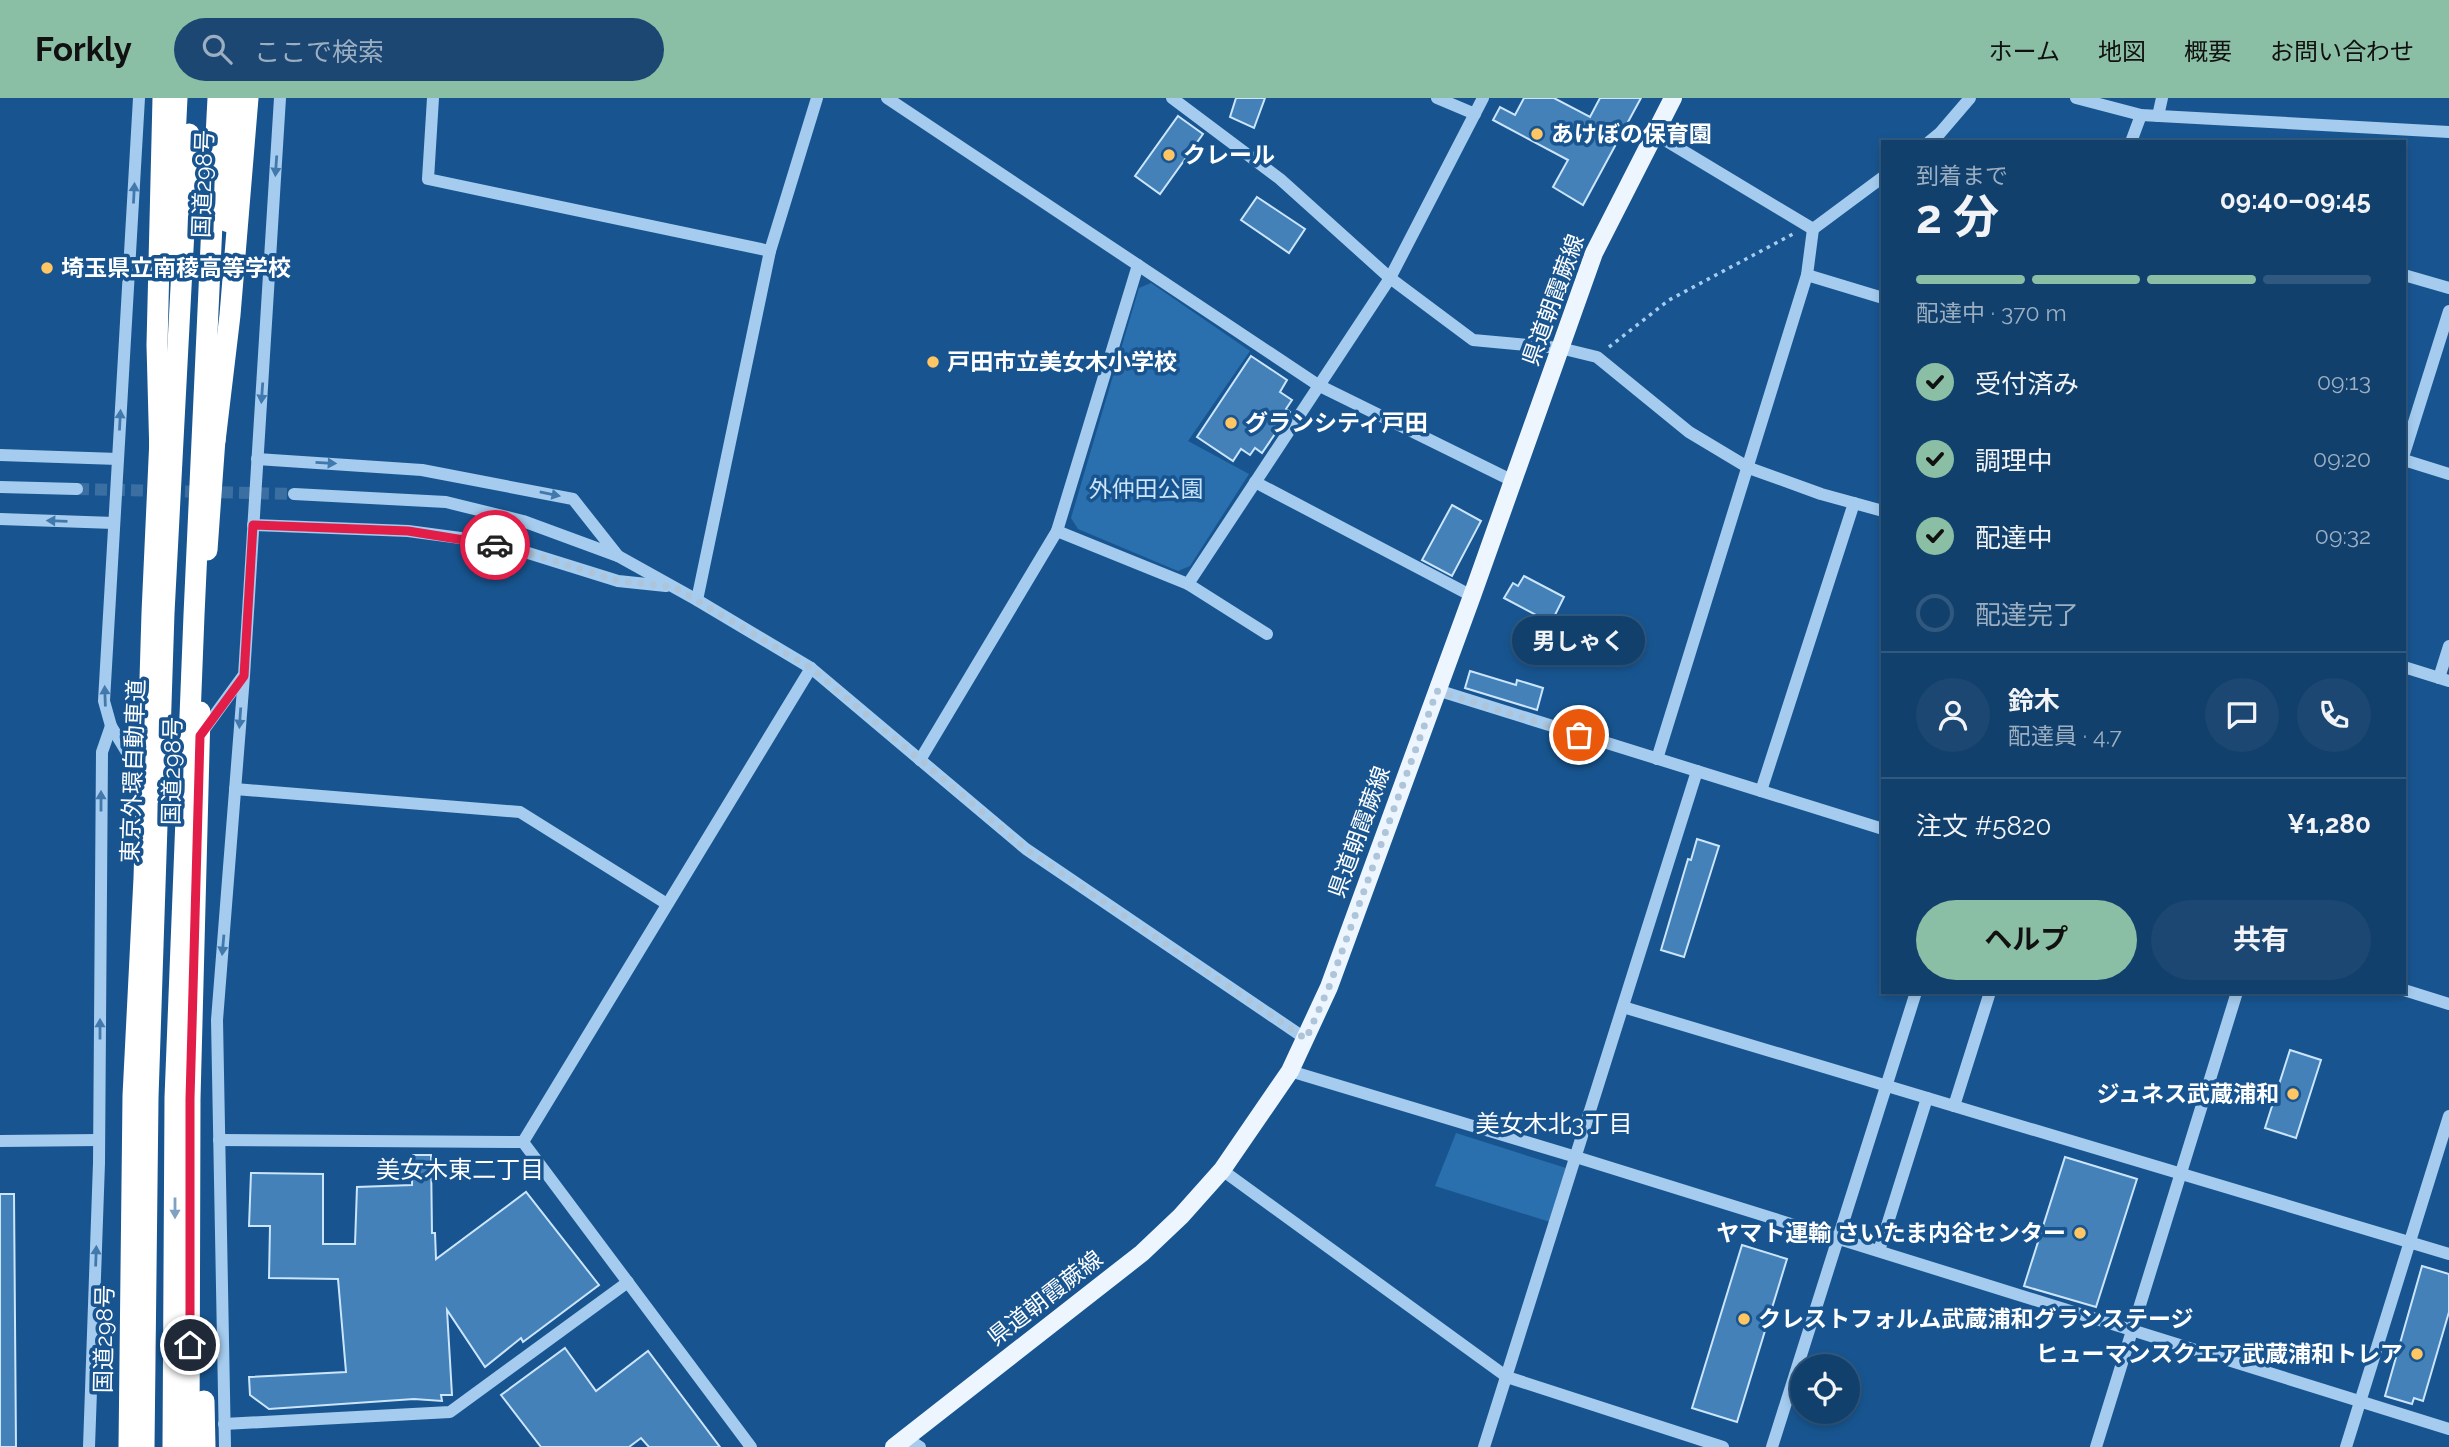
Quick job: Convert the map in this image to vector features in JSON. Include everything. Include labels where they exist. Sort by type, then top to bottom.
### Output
[{"type":"highway","points":[[163,98],[157,345],[164,613]]},
{"type":"highway","name":"国道298号","points":[[129,1447],[133,1096],[177,98]]},
{"type":"highway","name":"東京外環自動車道","points":[[144,1447],[148,1098],[164,613],[192,98]]},
{"type":"highway","points":[[173,1447],[175,1098],[218,98]]},
{"type":"highway","name":"国道298号","points":[[189,1447],[190,1099],[200,736],[207,542],[229,208],[233,98]]},
{"type":"highway","points":[[194,615],[230,315],[248,98]]},
{"type":"highway","points":[[117,1447],[133,1096]]},
{"type":"highway","points":[[191,1218],[202,1329],[205,1447]]},
{"type":"main road","name":"県道朝霞蕨線","points":[[907,1444],[1142,1254],[1222,1170],[1290,1071],[1329,987],[1594,253],[1674,98]]},
{"type":"street","points":[[139,98],[104,701],[111,726],[134,764],[144,878]]},
{"type":"street","points":[[225,1447],[217,1020],[244,676],[280,98]]},
{"type":"street","points":[[433,98],[428,179],[770,251]]},
{"type":"street","points":[[697,600],[770,251],[817,98]]},
{"type":"street","points":[[887,98],[1318,385],[1513,481]]},
{"type":"street","points":[[1172,98],[1189,104],[1280,178],[1390,278],[1473,340],[1560,348],[1597,357],[1689,432],[1749,468],[1821,494],[1881,510]]},
{"type":"street","points":[[1437,98],[1475,114]]},
{"type":"street","points":[[1188,584],[1390,278],[1483,98]]},
{"type":"street","points":[[1931,140],[1970,98]]},
{"type":"street","points":[[2076,98],[2141,115],[2449,132]]},
{"type":"street","points":[[2158,116],[2162,98]]},
{"type":"street","points":[[2132,140],[2141,115]]},
{"type":"street","points":[[1655,134],[1810,228]]},
{"type":"street","points":[[1810,228],[1881,178]]},
{"type":"street","points":[[1657,759],[1807,275],[1810,228]]},
{"type":"street","points":[[920,760],[1057,531],[1138,265]]},
{"type":"street","points":[[1807,275],[1881,297]]},
{"type":"street","points":[[2406,276],[2449,288]]},
{"type":"street","points":[[2406,448],[2449,311]]},
{"type":"street","points":[[0,455],[118,459]]},
{"type":"street","points":[[257,459],[422,470],[573,499],[618,556]]},
{"type":"street","points":[[2406,461],[2449,474]]},
{"type":"street","points":[[1255,482],[1472,596]]},
{"type":"street","points":[[0,487],[77,489]]},
{"type":"street","points":[[295,494],[446,502],[523,521],[618,556],[811,668],[1026,849],[1306,1039]]},
{"type":"street","points":[[1761,791],[1854,503]]},
{"type":"street","points":[[0,519],[114,523]]},
{"type":"street","points":[[253,525],[408,531],[525,552],[618,581],[674,587]]},
{"type":"street","points":[[1057,531],[1188,584],[1267,634]]},
{"type":"street","points":[[2406,668],[2444,679],[2449,646]]},
{"type":"street","points":[[523,1142],[811,668]]},
{"type":"street","points":[[200,736],[244,676]]},
{"type":"street","points":[[1437,691],[1881,828]]},
{"type":"street","points":[[89,1447],[99,1140],[102,752],[111,726]]},
{"type":"street","points":[[1485,1447],[1697,771]]},
{"type":"street","points":[[235,789],[520,812],[667,904]]},
{"type":"street","points":[[2406,991],[2449,1004]]},
{"type":"street","points":[[1772,1447],[1915,994]]},
{"type":"street","points":[[1954,1106],[1989,994]]},
{"type":"street","points":[[2096,1447],[2236,994]]},
{"type":"street","points":[[1623,1007],[2449,1254]]},
{"type":"street","points":[[1290,1071],[1576,1157],[2449,1429]]},
{"type":"street","points":[[1879,1251],[1927,1098]]},
{"type":"street","points":[[2346,1447],[2449,1116]]},
{"type":"street","points":[[0,1141],[99,1140]]},
{"type":"street","points":[[219,1140],[523,1142]]},
{"type":"street","points":[[523,1142],[751,1447]]},
{"type":"street","points":[[1222,1170],[1507,1377],[1683,1441],[1723,1447]]},
{"type":"street","points":[[224,1423],[450,1412],[628,1282]]},
{"type":"path","points":[[1597,357],[1669,300],[1810,228]]},
{"type":"green space","name":"外仲田公園","points":[[1151,283],[1250,351],[1188,441],[1249,474],[1190,566],[1178,571],[1078,529],[1071,518],[1139,288]]},
{"type":"green space","points":[[1456,1133],[1566,1168],[1550,1222],[1435,1186]]},
{"type":"building","points":[[1236,98],[1265,98],[1254,128],[1230,117]]},
{"type":"building","points":[[1524,98],[1554,98],[1590,117],[1600,98],[1641,98],[1583,205],[1553,187],[1568,160],[1493,120],[1500,107],[1515,115]]},
{"type":"building","name":"クレール","points":[[1178,116],[1203,134],[1160,194],[1135,176]]},
{"type":"building","points":[[1257,197],[1305,229],[1289,253],[1241,220]]},
{"type":"building","name":"グランシティ戸田","points":[[1251,356],[1287,380],[1280,392],[1292,400],[1286,409],[1290,412],[1262,453],[1255,448],[1250,455],[1241,449],[1233,461],[1197,437]]},
{"type":"building","points":[[1452,505],[1481,521],[1452,576],[1422,560]]},
{"type":"building","points":[[1524,576],[1564,597],[1551,623],[1504,598],[1513,583],[1518,586]]},
{"type":"building","points":[[1470,671],[1516,685],[1517,680],[1543,688],[1537,710],[1465,688]]},
{"type":"building","points":[[1697,839],[1719,846],[1684,957],[1661,950],[1688,859],[1691,860]]},
{"type":"building","name":"ジュネス武蔵浦和","points":[[2290,1050],[2321,1060],[2296,1138],[2265,1128]]},
{"type":"building","points":[[413,1155],[431,1155],[432,1233],[435,1233],[436,1259],[526,1192],[599,1285],[523,1342],[521,1338],[485,1367],[447,1310],[452,1395],[441,1395],[442,1401],[414,1399],[269,1409],[250,1395],[249,1377],[346,1372],[338,1279],[269,1278],[270,1226],[249,1226],[251,1173],[323,1174],[323,1244],[355,1244],[357,1187],[412,1185]]},
{"type":"building","name":"ヤマト運輸 さいたま内谷センター","points":[[2065,1157],[2137,1179],[2096,1307],[2024,1286]]},
{"type":"building","points":[[0,1194],[14,1194],[16,1447],[0,1447]]},
{"type":"building","name":"クレストフォルム武蔵浦和グランステージ","points":[[1742,1245],[1787,1259],[1737,1422],[1692,1408]]},
{"type":"building","name":"ヒューマンスクエア武蔵浦和トレア","points":[[2422,1266],[2449,1274],[2449,1312],[2423,1401],[2414,1398],[2412,1404],[2385,1396]]},
{"type":"building","points":[[565,1348],[596,1391],[648,1351],[720,1447],[649,1447],[641,1438],[629,1447],[541,1447],[501,1395]]},
{"type":"tunnel","points":[[77,489],[294,494]]},
{"type":"way so far","points":[[495,545],[618,581],[674,587],[811,668],[1026,849],[1306,1039],[1329,987],[1437,691],[1579,735]]},
{"type":"place","name":"あけぼの保育園","points":[[1537,134]]},
{"type":"place","name":"クレール","points":[[1169,155]]},
{"type":"place","name":"埼玉県立南稜高等学校","points":[[47,268]]},
{"type":"place","name":"戸田市立美女木小学校","points":[[933,362]]},
{"type":"place","name":"グランシティ戸田","points":[[1231,423]]},
{"type":"place","name":"男しゃく","points":[[1579,735]]},
{"type":"place","name":"ジュネス武蔵浦和","points":[[2293,1094]]},
{"type":"place","name":"ヤマト運輸 さいたま内谷センター","points":[[2080,1233]]},
{"type":"place","name":"クレストフォルム武蔵浦和グランステージ","points":[[1744,1319]]},
{"type":"place","name":"ヒューマンスクエア武蔵浦和トレア","points":[[2417,1354]]},
{"type":"district","name":"美女木北3丁目","points":[[1554,1124]]},
{"type":"district","name":"美女木東二丁目","points":[[460,1170]]},
{"type":"route","points":[[190,1345],[190,1099],[200,736],[244,676],[253,525],[408,531],[495,545]]}]
